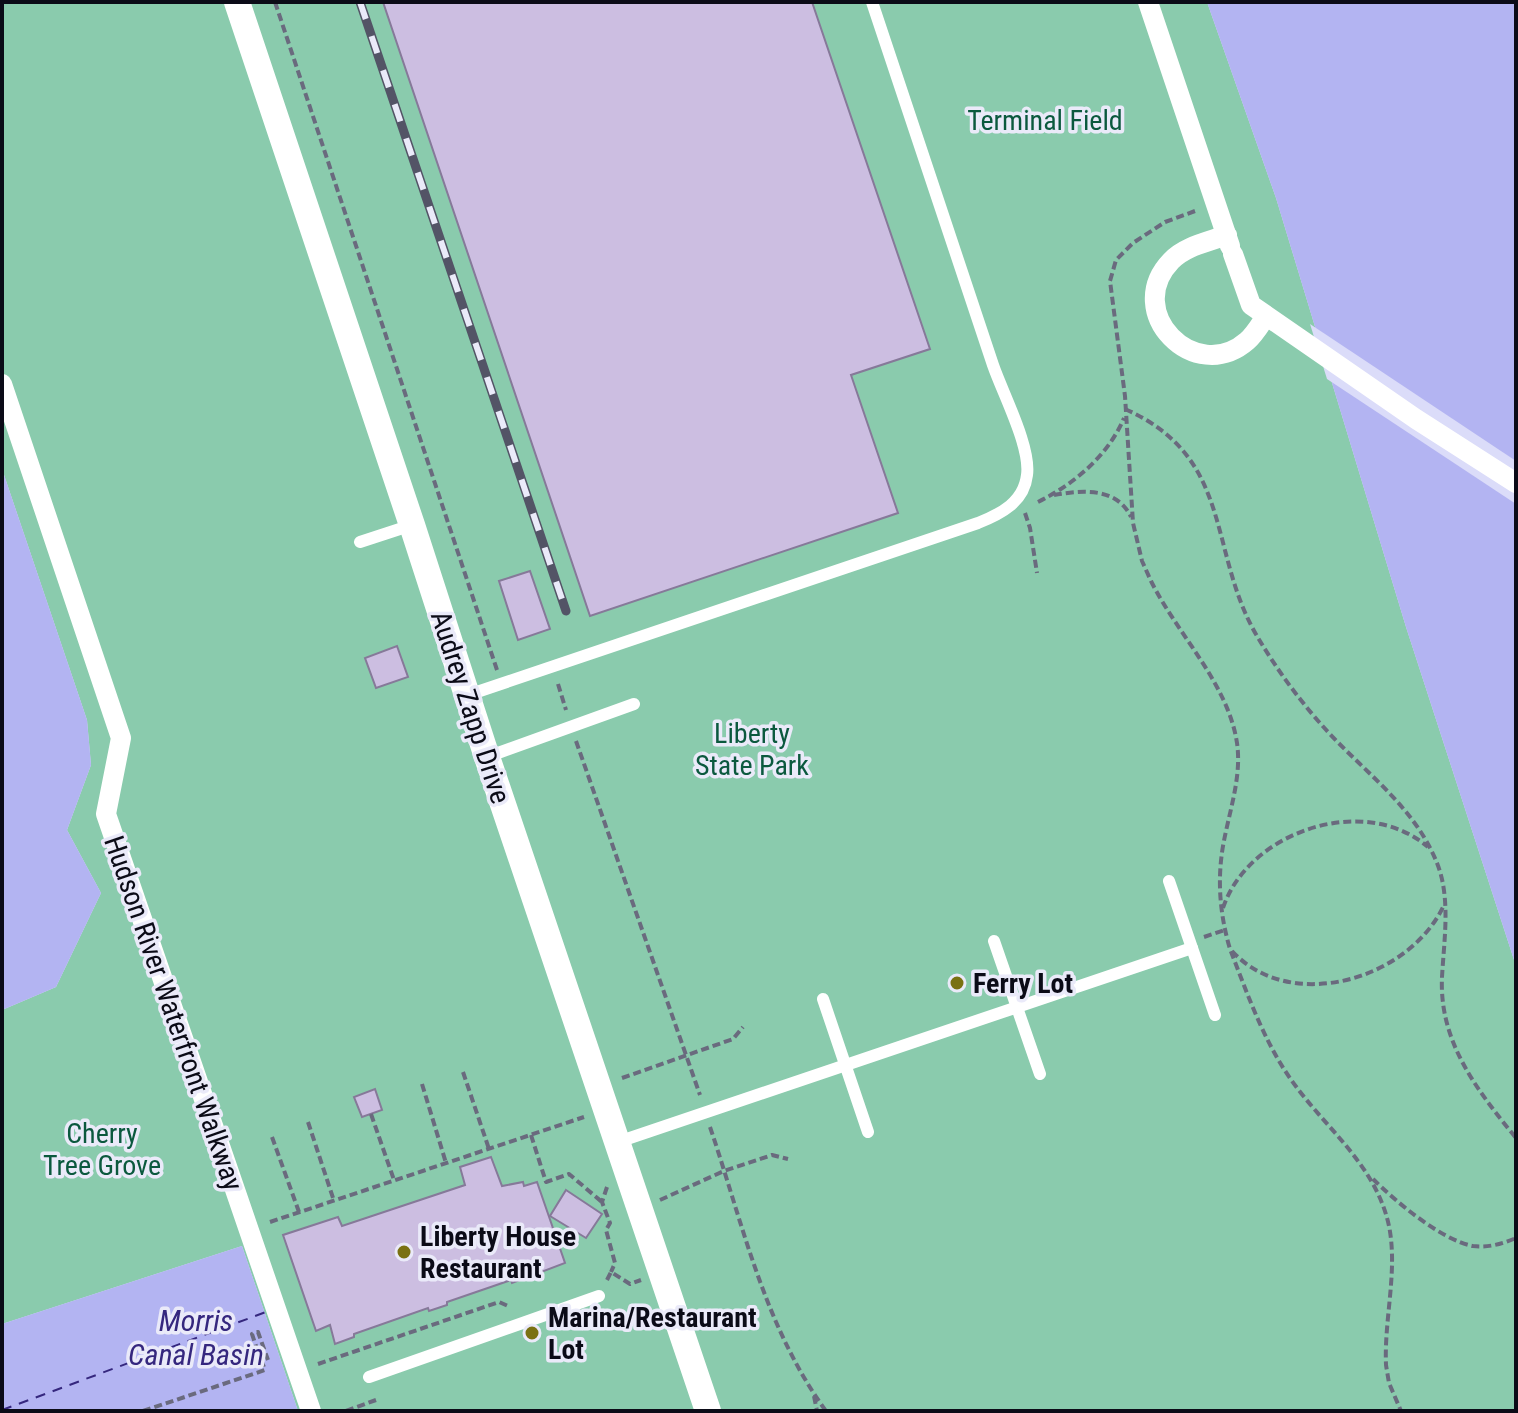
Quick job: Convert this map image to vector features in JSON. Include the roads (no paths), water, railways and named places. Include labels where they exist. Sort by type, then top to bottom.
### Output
[{"type":"street","name":"Audrey Zapp Drive","points":[[237,2],[708,1411]]},
{"type":"street","points":[[1148,2],[1251,305],[1416,419],[1516,483]]},
{"type":"street","points":[[1230,245],[1193,247],[1171,261],[1162,272],[1155,292],[1161,325],[1177,343],[1189,350],[1216,354],[1228,352],[1248,340],[1266,316]]},
{"type":"street","name":"Hudson River Waterfront Walkway","points":[[2,384],[121,738],[106,814],[311,1411]]},
{"type":"lane","points":[[468,695],[999,515],[1010,507],[1024,487],[1027,475],[1024,447],[872,2]]},
{"type":"lane","points":[[360,542],[412,525]]},
{"type":"lane","points":[[487,757],[634,704]]},
{"type":"lane","points":[[1169,881],[1215,1015]]},
{"type":"lane","points":[[994,941],[1040,1074]]},
{"type":"lane","points":[[618,1142],[1192,948]]},
{"type":"lane","points":[[823,999],[868,1132]]},
{"type":"lane","points":[[369,1377],[599,1296]]},
{"type":"water","points":[[1207,2],[1516,2],[1516,966],[1406,627],[1276,198]]},
{"type":"water","points":[[2,469],[87,720],[91,765],[67,830],[101,893],[56,987],[2,1010]]},
{"type":"water","name":"Morris Canal Basin","points":[[242,1246],[298,1411],[2,1411],[2,1324]]},
{"type":"railway","points":[[360,2],[566,611]]},
{"type":"place","name":"Ferry Lot","points":[[957,983]]},
{"type":"place","name":"Liberty House Restaurant","points":[[404,1252]]},
{"type":"place","name":"Marina/Restaurant Lot","points":[[532,1333]]},
{"type":"park label","name":"Terminal Field","points":[[1045,120]]},
{"type":"park label","name":"Liberty State Park","points":[[752,749]]},
{"type":"park label","name":"Cherry Tree Grove","points":[[102,1149]]}]
